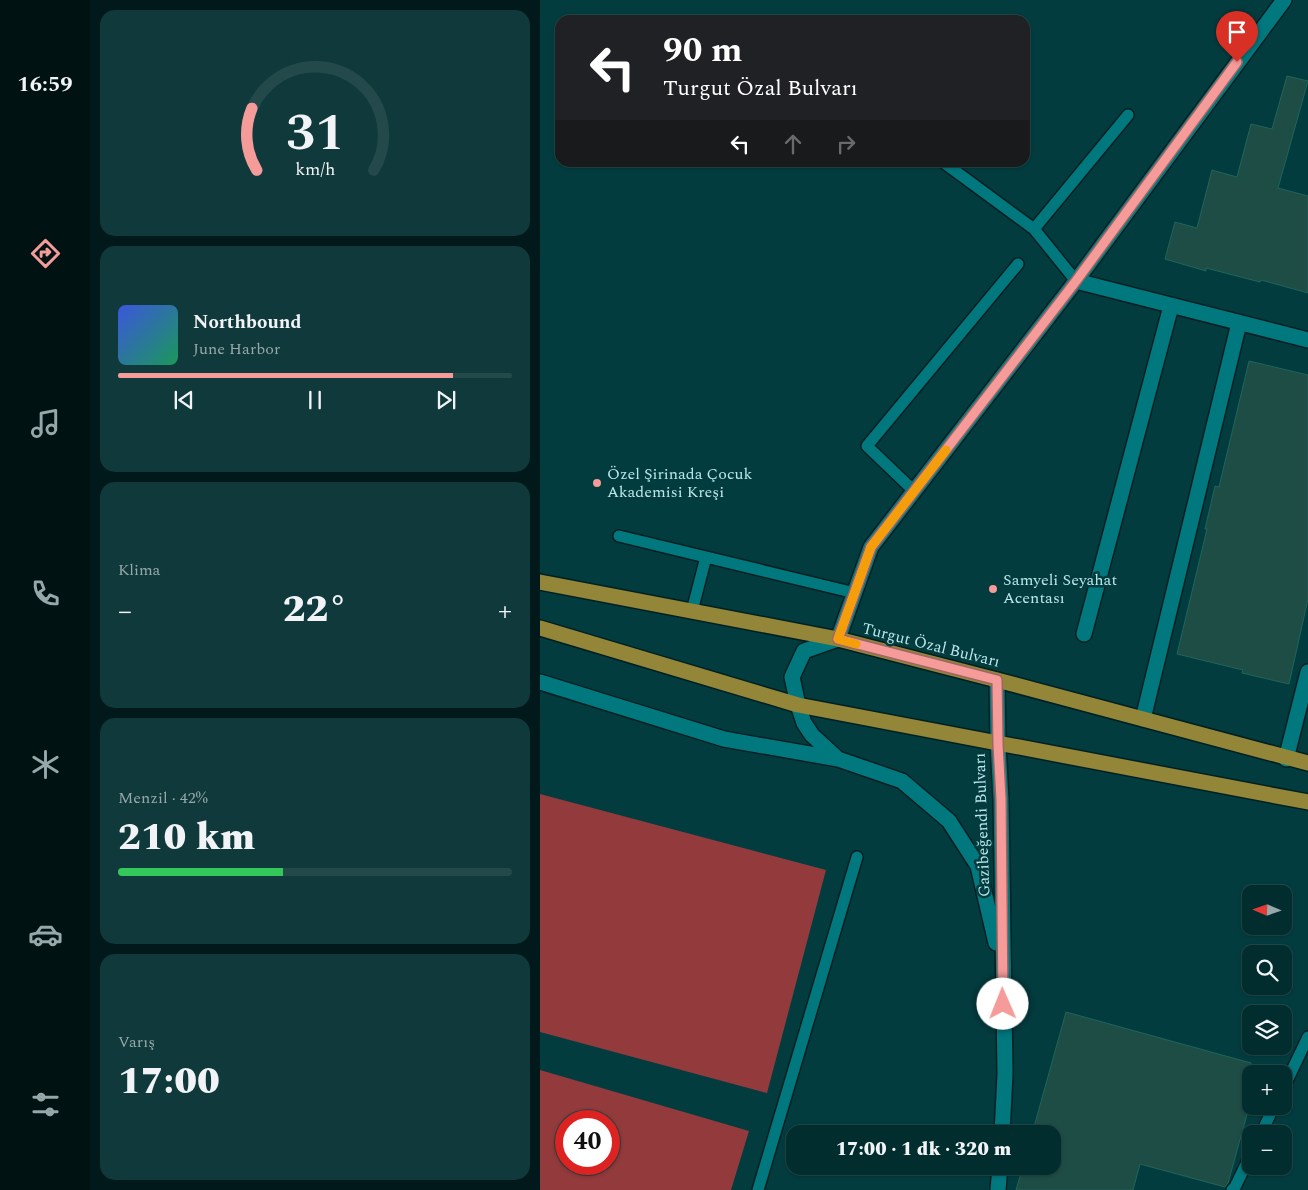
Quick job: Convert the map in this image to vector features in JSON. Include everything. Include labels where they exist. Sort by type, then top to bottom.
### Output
[{"type":"highway","name":"Turgut Özal Bulvarı","points":[[540,582],[838,639],[997,680],[1286,759],[1308,763]]},
{"type":"highway","points":[[540,628],[798,705],[1308,802]]},
{"type":"street","points":[[838,639],[871,547],[1076,281],[1284,0]]},
{"type":"street","points":[[1076,281],[1308,340]]},
{"type":"street","points":[[1084,634],[1171,306]]},
{"type":"street","points":[[1143,720],[1240,323]]},
{"type":"street","name":"Gazibeğendi Bulvarı","points":[[838,639],[804,651],[792,677],[804,723],[812,735],[838,759],[902,781],[949,820],[978,866],[1002,968]]},
{"type":"street","points":[[1286,759],[1308,672]]},
{"type":"street","name":"Gazibeğendi Bulvarı","points":[[997,680],[1001,799],[1005,1074],[1002,1125]]},
{"type":"street","points":[[540,682],[724,739],[838,759]]},
{"type":"street","points":[[998,1190],[999,1175]]},
{"type":"lane","points":[[1034,229],[1128,115]]},
{"type":"lane","points":[[950,167],[1034,229],[1076,281]]},
{"type":"lane","points":[[914,491],[867,446],[1018,264]]},
{"type":"lane","points":[[619,536],[855,593]]},
{"type":"lane","points":[[692,611],[706,557]]},
{"type":"lane","points":[[758,1190],[857,857]]},
{"type":"lane","points":[[1292,1070],[1308,1037]]},
{"type":"lane","points":[[1232,1190],[1242,1173]]},
{"type":"shaded area","points":[[540,794],[826,870],[767,1093],[540,1032]]},
{"type":"shaded area","points":[[540,1070],[749,1131],[731,1190],[540,1190]]},
{"type":"building","points":[[1287,76],[1308,81],[1278,188],[1308,196],[1308,293],[1206,268],[1206,271],[1165,259],[1175,222],[1197,228],[1212,170],[1237,177],[1251,124],[1272,129]]},
{"type":"building","points":[[1249,361],[1308,375],[1308,599],[1289,684],[1242,673],[1243,670],[1177,654],[1207,529],[1205,529],[1215,486],[1219,487]]},
{"type":"building","points":[[1066,1012],[1251,1063],[1251,1065],[1242,1065],[1242,1115],[1247,1115],[1244,1125],[1242,1125],[1242,1132],[1228,1183],[1225,1187],[1140,1164],[1133,1190],[1016,1190],[1020,1175],[1061,1175],[1061,1125],[1035,1125]]},
{"type":"slow traffic","points":[[856,644],[838,639],[871,547],[946,450]]},
{"type":"place","name":"Özel Şirinada Çocuk Akademisi Kreşi","points":[[597,483]]},
{"type":"place","name":"Samyeli Seyahat Acentası","points":[[993,589]]},
{"type":"route","points":[[1003,1004],[1001,799],[997,680],[838,639],[871,547],[1076,281],[1237,62]]}]
